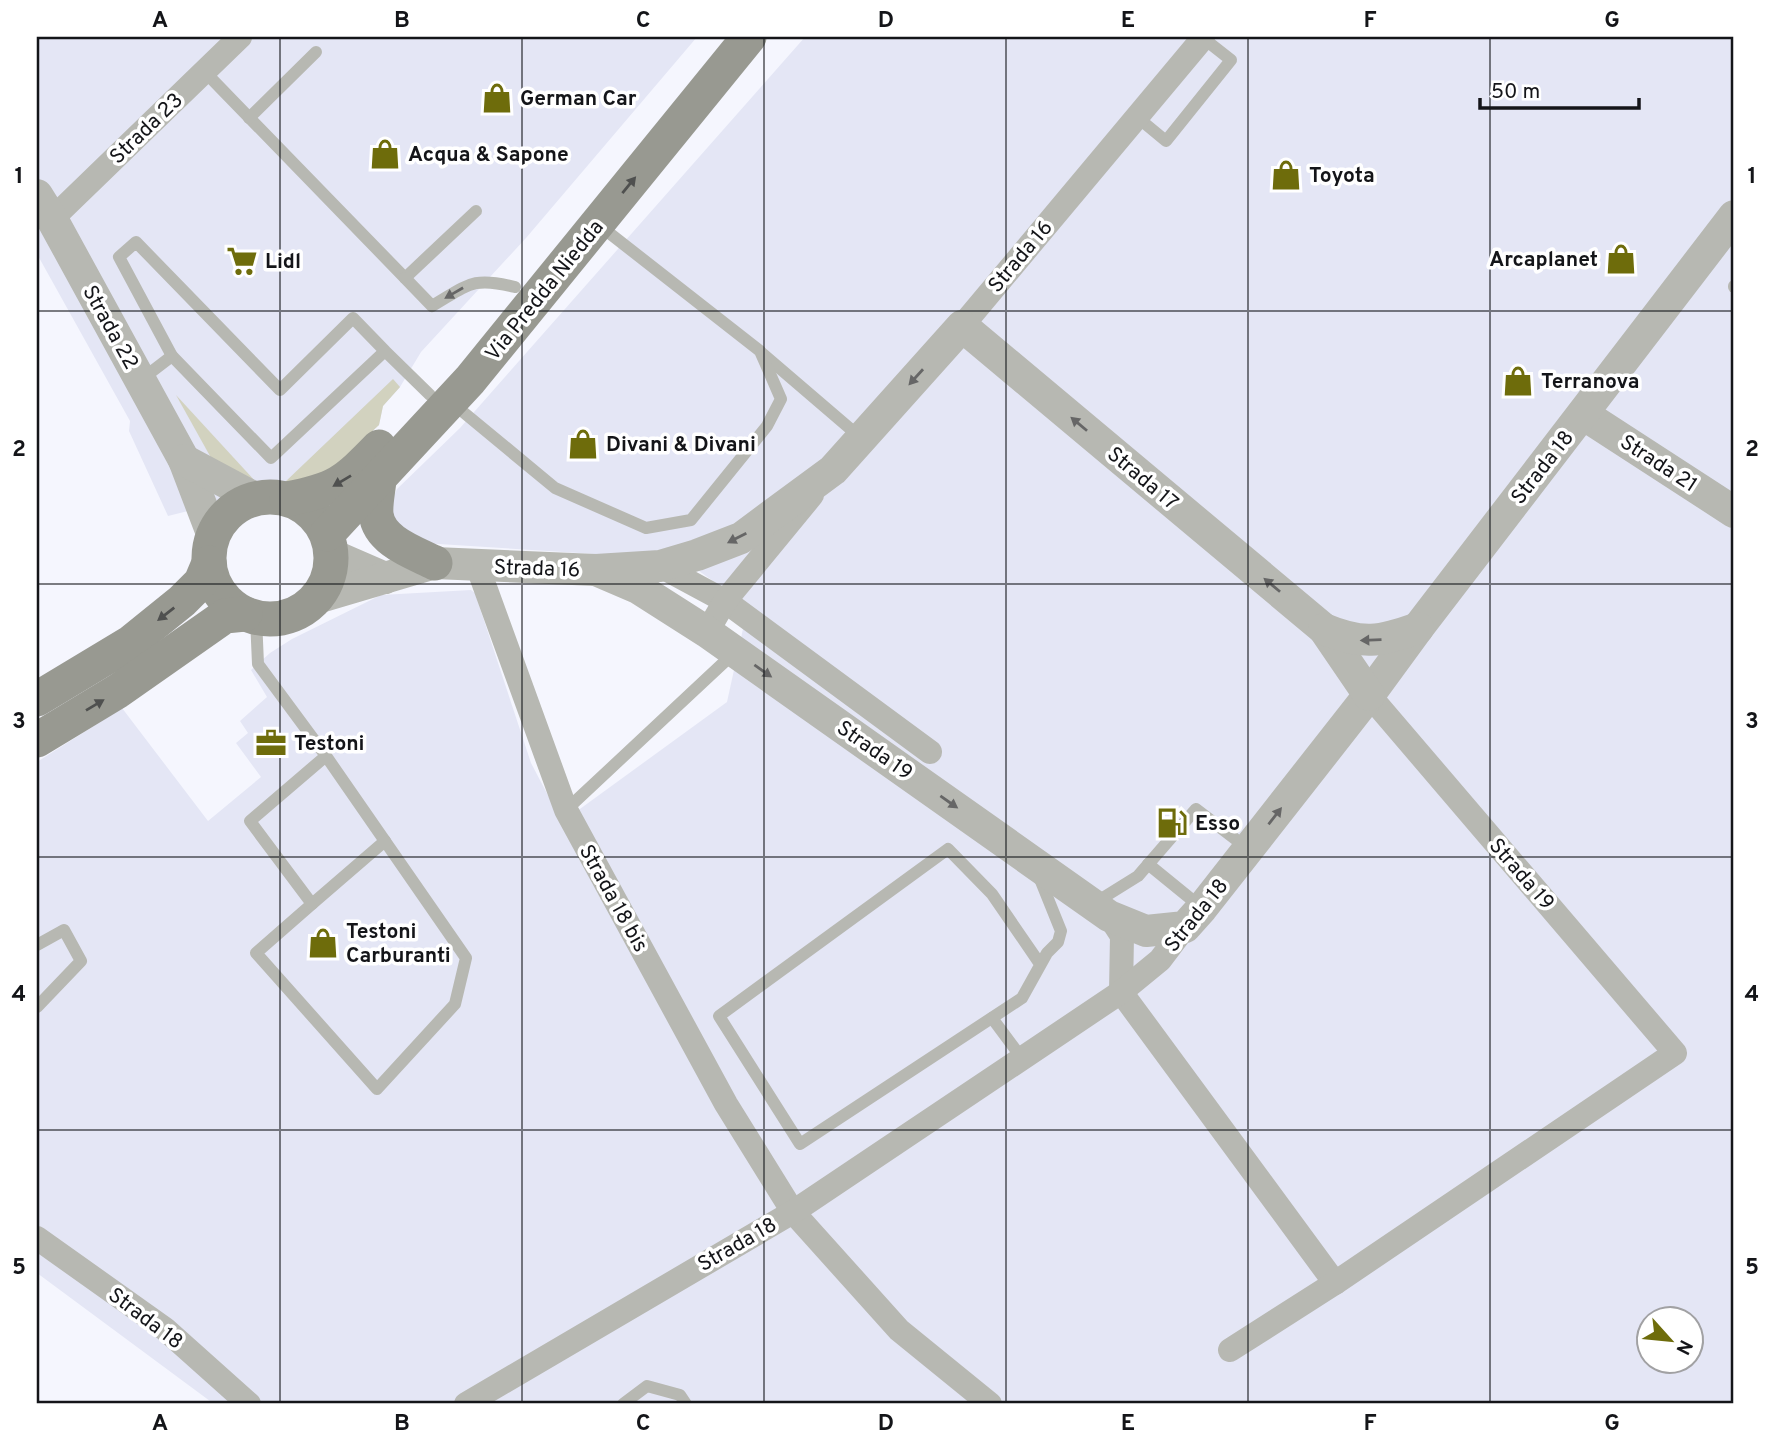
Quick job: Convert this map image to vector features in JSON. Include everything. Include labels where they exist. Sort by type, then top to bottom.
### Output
[{"type":"main road","name":"Via Predda Niedda","points":[[330,545],[441,398],[514,287],[718,37]]},
{"type":"main road","name":"Via Predda Niedda","points":[[271,498],[320,493],[349,478],[441,398],[598,223],[749,37]]},
{"type":"main road","points":[[379,480],[376,514],[382,531],[394,541],[435,563]]},
{"type":"main road","points":[[37,699],[130,643],[172,610],[201,582],[220,522],[242,503],[271,498],[304,506],[318,518],[330,545],[331,571],[317,598],[304,609],[289,617],[273,619],[225,616],[118,691],[37,740]]},
{"type":"main road","points":[[211,549],[217,588],[224,599],[251,616]]},
{"type":"street","name":"Strada 23","points":[[44,207],[240,37]]},
{"type":"street","name":"Strada 16","points":[[707,632],[715,595],[833,470],[962,326],[1203,38]]},
{"type":"street","name":"Strada 22","points":[[44,207],[184,460],[211,549]]},
{"type":"street","name":"Strada 18","points":[[466,1404],[793,1212],[1121,992],[1160,960],[1369,695],[1734,216]]},
{"type":"street","name":"Strada 17","points":[[962,326],[1324,629],[1369,695]]},
{"type":"street","name":"Strada 21","points":[[1583,414],[1734,512]]},
{"type":"street","points":[[184,460],[271,498]]},
{"type":"street","name":"Strada 16","points":[[317,598],[435,563],[596,570],[660,566],[741,538],[833,470]]},
{"type":"street","points":[[330,545],[385,578]]},
{"type":"street","name":"Strada 18 bis","points":[[477,565],[566,810],[726,1104],[793,1212],[900,1330],[990,1404]]},
{"type":"street","points":[[660,566],[715,595],[930,752]]},
{"type":"street","name":"Strada 19","points":[[596,570],[638,588],[707,632],[1101,910],[1146,931],[1194,918]]},
{"type":"street","name":"Strada 19","points":[[638,588],[715,595]]},
{"type":"street","name":"Strada 17","points":[[1324,629],[1348,639],[1372,642],[1418,628]]},
{"type":"street","name":"Strada 19","points":[[1335,1283],[1675,1053],[1369,695]]},
{"type":"street","points":[[1101,910],[1122,936],[1121,992],[1335,1283],[1230,1350]]},
{"type":"street","name":"Strada 18","points":[[37,1238],[165,1329],[249,1404]]},
{"type":"lane","points":[[1137,117],[1166,141],[1231,61],[1203,38]]},
{"type":"lane","points":[[249,118],[316,52]]},
{"type":"lane","points":[[204,71],[432,306],[473,282],[489,280],[514,287]]},
{"type":"lane","points":[[405,278],[476,211]]},
{"type":"lane","points":[[598,223],[760,351],[862,438]]},
{"type":"lane","points":[[385,351],[271,458],[173,356],[119,257],[136,242],[280,390],[353,318],[385,351],[555,488],[646,528],[691,520],[767,426],[781,399],[760,351]]},
{"type":"lane","points":[[140,380],[173,356]]},
{"type":"lane","points":[[251,616],[258,664],[326,756],[385,841],[466,958],[455,1004],[377,1089],[256,953],[385,841]]},
{"type":"lane","points":[[566,810],[735,652]]},
{"type":"lane","points":[[313,904],[250,821],[326,756]]},
{"type":"lane","points":[[1101,910],[1138,876],[1196,809],[1248,850]]},
{"type":"lane","points":[[1032,861],[1061,931],[1058,942],[1040,964],[1022,999],[800,1144],[719,1016],[948,849],[992,894],[1040,964]]},
{"type":"lane","points":[[1148,864],[1194,918]]},
{"type":"lane","points":[[37,945],[64,930],[81,961],[37,1007]]},
{"type":"lane","points":[[992,1018],[1021,1057]]},
{"type":"lane","points":[[623,1404],[647,1387],[680,1395],[686,1404]]},
{"type":"shaded area","points":[[37,37],[697,37],[526,238],[421,352],[400,387],[383,406],[379,425],[307,483],[256,482],[220,503],[168,516],[129,431],[130,421],[37,254]]},
{"type":"shaded area","points":[[805,37],[1734,37],[1734,1404],[214,1404],[37,1273],[37,762],[122,708],[208,821],[261,777],[236,743],[248,733],[240,721],[267,697],[251,670],[270,653],[292,639],[381,595],[471,590],[475,593],[531,763],[562,822],[727,702],[748,606],[671,551],[642,557],[407,542],[385,515],[397,489],[460,428]]},
{"type":"green space","points":[[393,379],[400,387],[383,406],[379,425],[325,476],[284,483]]},
{"type":"green space","points":[[176,395],[256,482],[215,465]]},
{"type":"place","name":"German Car","points":[[497,98]]},
{"type":"place","name":"Acqua & Sapone","points":[[385,154]]},
{"type":"place","name":"Toyota","points":[[1286,175]]},
{"type":"place","name":"Arcaplanet","points":[[1621,259]]},
{"type":"place","name":"Lidl","points":[[242,261]]},
{"type":"place","name":"Terranova","points":[[1518,381]]},
{"type":"place","name":"Divani & Divani","points":[[583,444]]},
{"type":"place","name":"Testoni","points":[[271,743]]},
{"type":"place","name":"Esso","points":[[1172,823]]},
{"type":"place","name":"Testoni Carburanti","points":[[323,943]]}]
